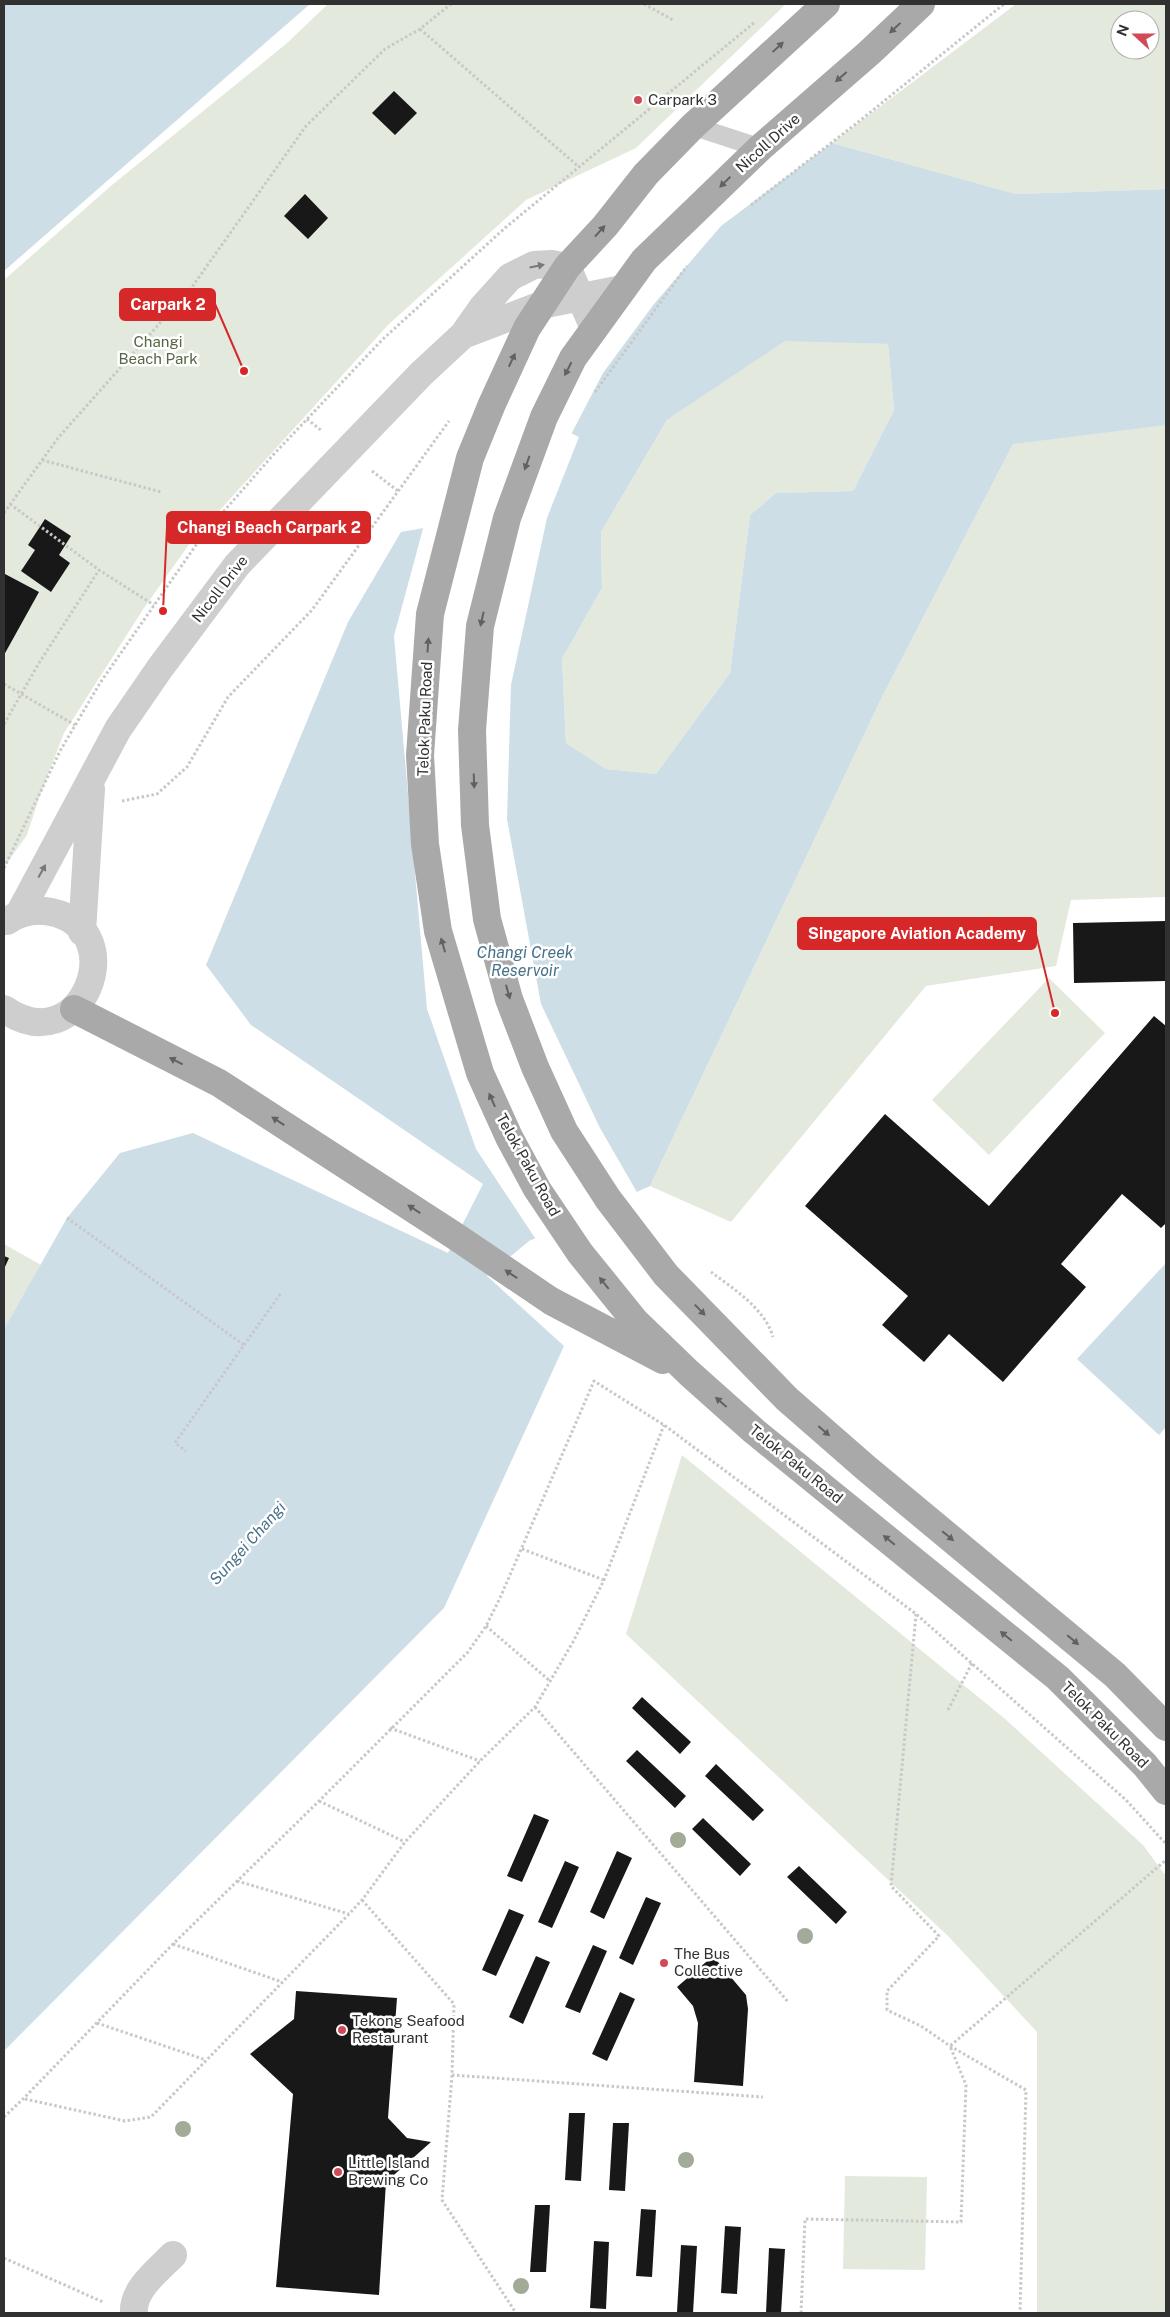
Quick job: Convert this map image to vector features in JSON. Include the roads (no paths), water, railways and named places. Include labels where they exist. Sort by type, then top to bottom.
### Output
[{"type":"main road","points":[[541,305],[567,267],[604,226],[646,174],[692,126],[826,4]]},
{"type":"main road","name":"Nicoll Drive","points":[[594,328],[644,260],[760,148],[869,53],[921,4]]},
{"type":"main road","name":"Telok Paku Road","points":[[541,305],[527,328],[492,404],[470,458],[430,614],[420,754],[425,844],[438,931],[480,1073],[509,1137],[537,1189],[580,1254],[635,1320],[689,1373],[762,1437],[1058,1678],[1146,1765],[1166,1791]]},
{"type":"main road","points":[[594,328],[573,358],[544,417],[507,518],[480,626],[472,730],[475,825],[487,918],[512,1008],[535,1068],[564,1131],[608,1198],[666,1275],[787,1399],[866,1468],[1115,1675],[1166,1727]]},
{"type":"main road","points":[[74,1008],[219,1083],[455,1236],[551,1301],[689,1373]]},
{"type":"street","name":"Nicoll Drive","points":[[11,919],[92,780],[118,729],[160,668],[237,565],[421,374],[463,335],[482,308],[510,277],[534,265],[552,264],[567,267]]},
{"type":"street","points":[[567,267],[594,328]]},
{"type":"street","name":"Nicoll Drive","points":[[463,335],[541,305],[622,289]]},
{"type":"street","name":"Nicoll Drive","points":[[82,932],[92,780]]},
{"type":"street","name":"Nicoll Drive","points":[[5,1013],[24,1020],[42,1022],[57,1018],[74,1008],[86,994],[93,975],[92,954],[82,932],[70,920],[54,913],[33,911],[11,919]]},
{"type":"street","points":[[122,2309],[133,2306],[138,2293],[173,2255]]},
{"type":"lane","points":[[692,126],[760,148]]},
{"type":"water","points":[[4,4],[310,4],[4,271]]},
{"type":"water","points":[[832,143],[1016,194],[1166,189],[1166,425],[1013,444],[882,697],[650,1186],[529,1241],[487,1276],[564,1346],[444,1608],[4,2051],[4,1329],[67,1218],[120,1153],[193,1133],[448,1253],[483,1184],[251,1025],[206,965],[348,622],[401,532],[548,506],[566,444],[603,373],[654,304],[721,226]],"holes":[[[785,341],[888,344],[894,410],[853,491],[776,493],[750,515],[730,673],[656,774],[606,769],[566,743],[562,659],[602,588],[601,532],[667,420]]]},
{"type":"water","points":[[1166,1263],[1166,1427],[1159,1435],[1077,1359]]},
{"type":"place","name":"Carpark 3","points":[[638,100]]},
{"type":"place","name":"Carpark 2","points":[[244,371]]},
{"type":"place","name":"Changi Beach Carpark 2","points":[[163,611]]},
{"type":"place","name":"Singapore Aviation Academy","points":[[1055,1013]]},
{"type":"place","name":"The Bus Collective","points":[[664,1963]]},
{"type":"place","name":"Tekong Seafood Restaurant","points":[[342,2030]]},
{"type":"place","name":"Little Island Brewing Co","points":[[338,2172]]},
{"type":"park label","name":"Changi Beach Park","points":[[158,350]]},
{"type":"water label","name":"Changi Creek Reservoir","points":[[525,961]]},
{"type":"water label","name":"Sungei Changi","points":[[247,1543]]}]
